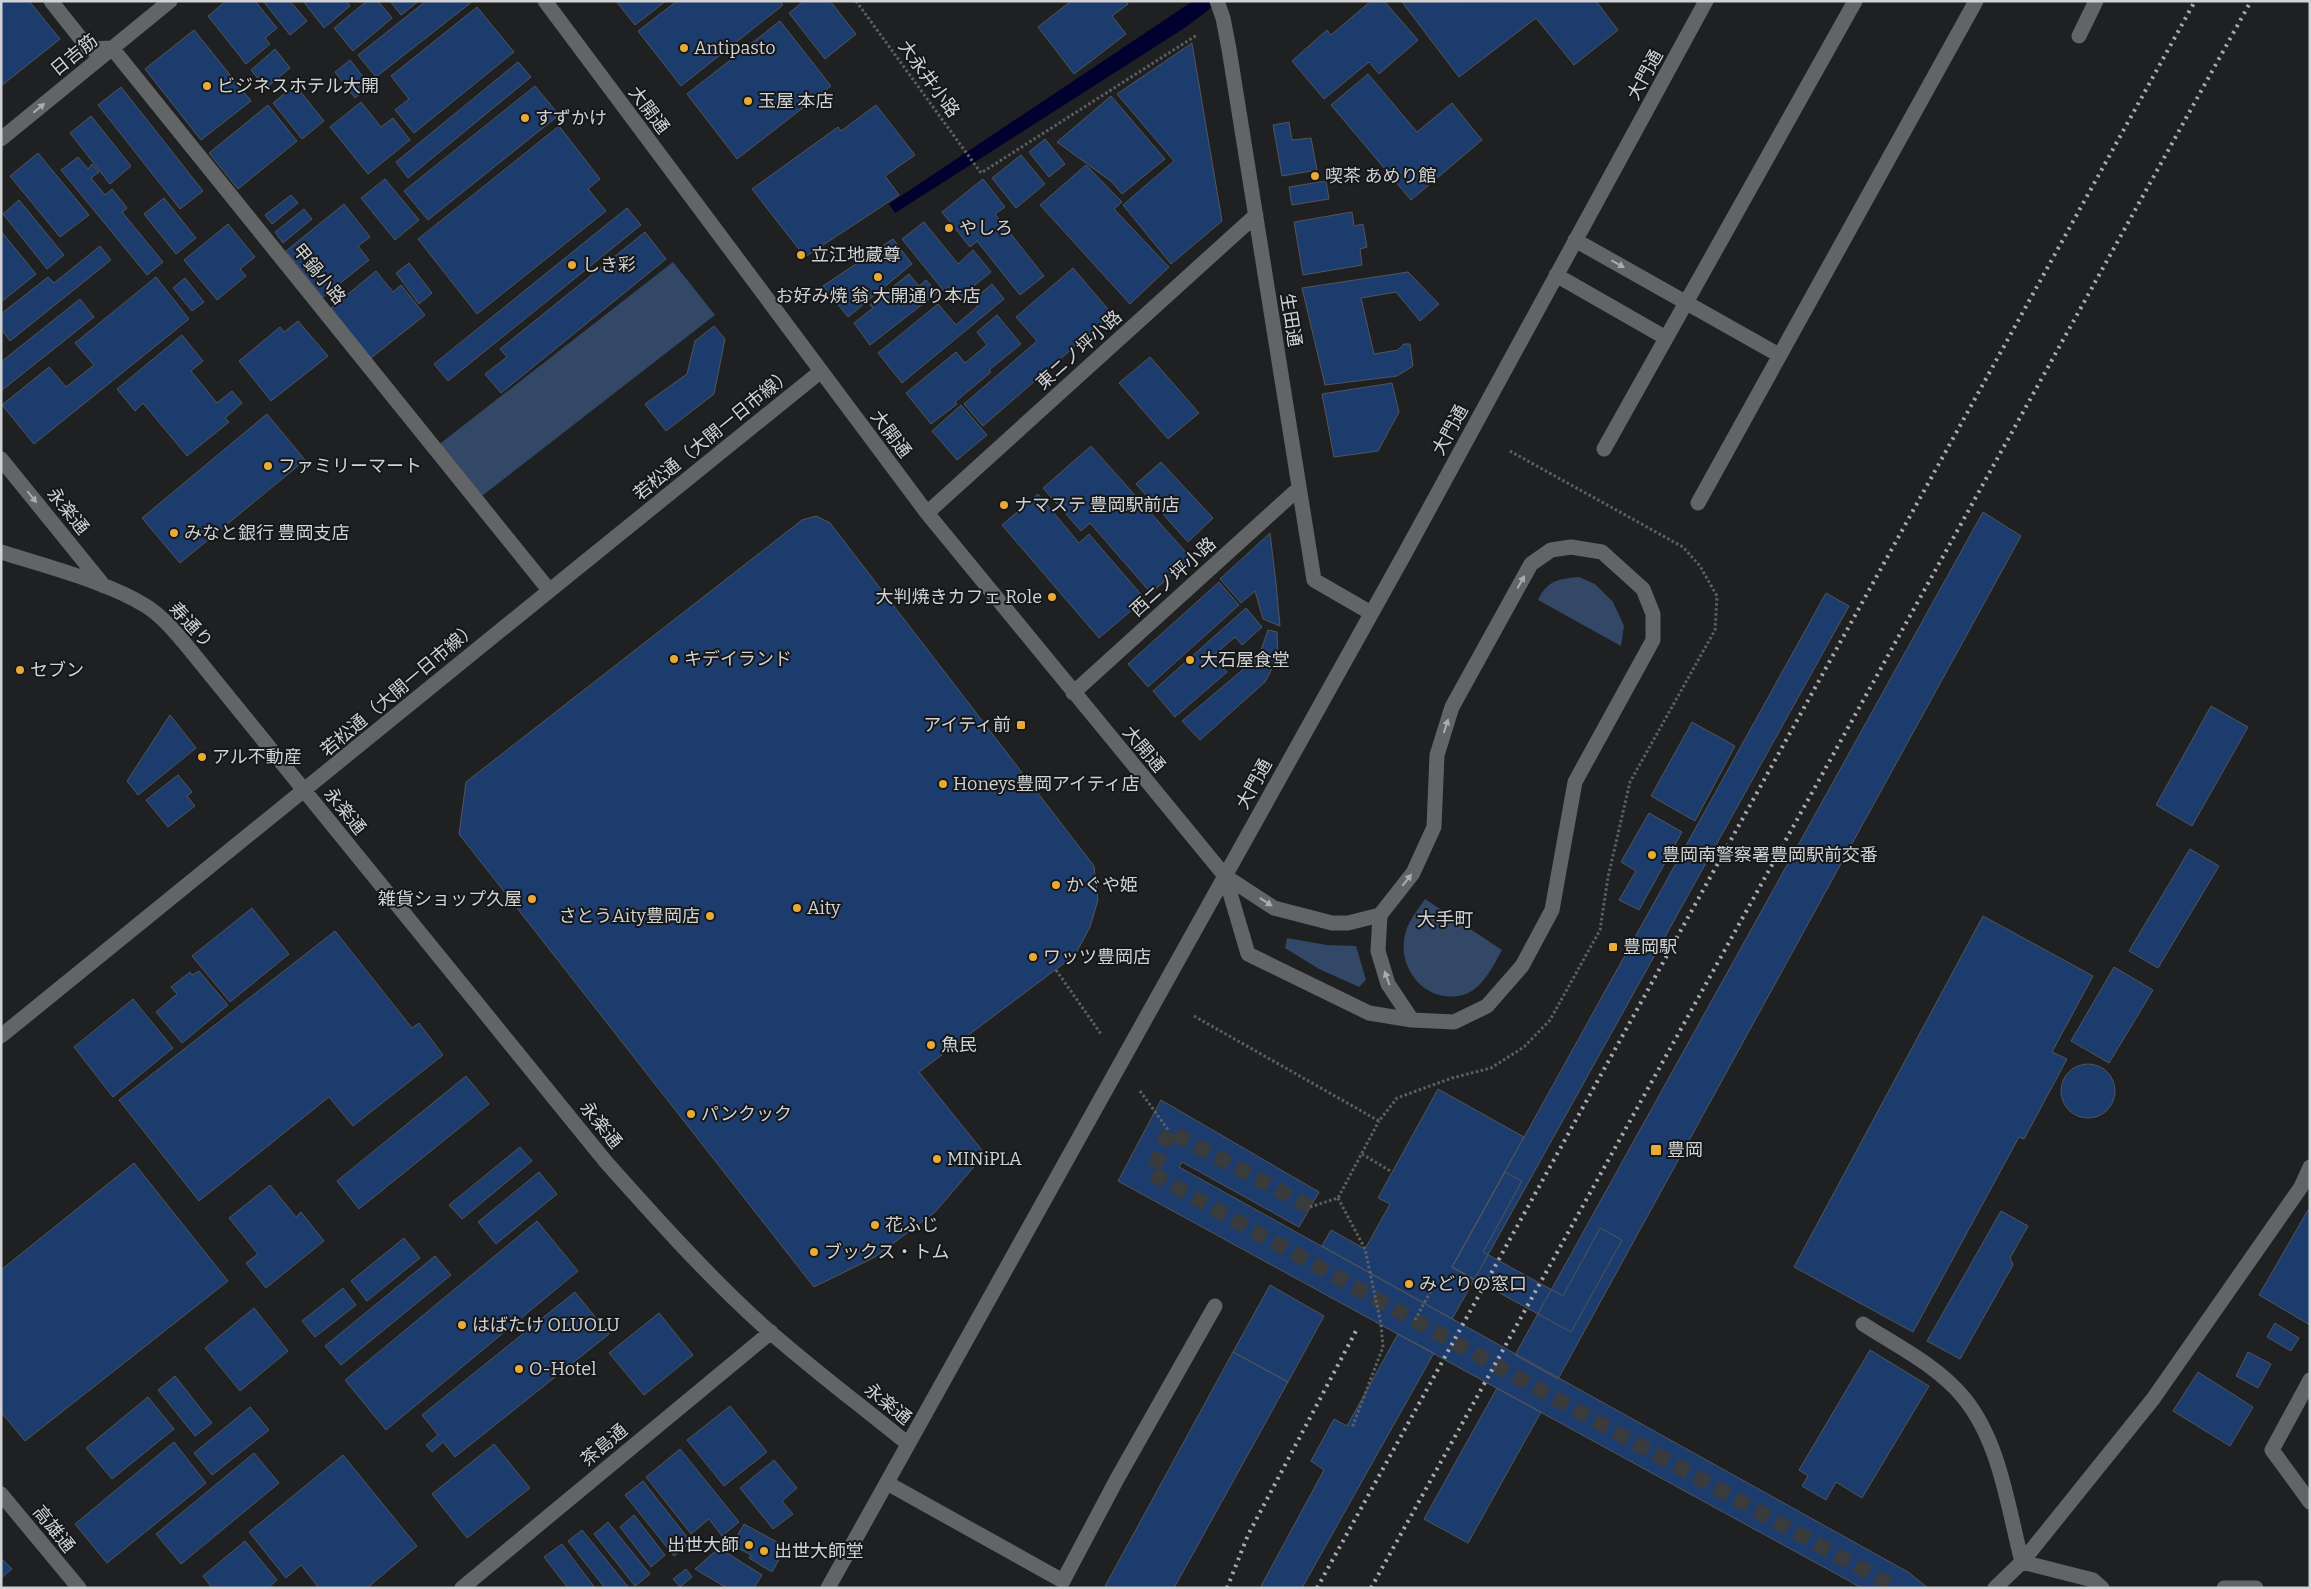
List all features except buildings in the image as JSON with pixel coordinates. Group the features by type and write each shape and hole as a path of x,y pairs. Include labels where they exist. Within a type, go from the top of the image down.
{"street":[{"path":"51,1 89,49 112,48"},
{"name":"日吉筋","path":"1,139 170,1"},
{"name":"大開通","path":"545,1 927,513 1225,876"},
{"name":"生田通","path":"1216,1 1223,18 1314,580 1372,613"},
{"name":"大門通","path":"828,1588 1372,613 1706,1"},
{"path":"1604,450 1855,1"},
{"path":"1698,503 1976,1"},
{"path":"2078,36 2096,1"},
{"name":"甲鍋小路","path":"112,48 549,590"},
{"name":"東ニノ坪小路","path":"927,513 1256,214"},
{"path":"1575,240 1780,355"},
{"path":"1556,275 1666,338"},
{"name":"若松通（大開一日市線）","path":"1,1036 820,372"},
{"name":"永楽通","path":"1,459 105,587"},
{"name":"西ニノ坪小路","path":"1073,693 1298,489"},
{"path":"1225,876 1248,954 1369,1013 1412,1020 1454,1022 1487,1006 1522,966 1552,910 1575,782 1653,640 1653,614 1643,589 1602,552 1571,547 1551,550 1531,564 1452,707 1437,755 1434,827 1413,873 1380,915 1378,951 1388,984 1412,1020"},
{"name":"寿通り","path":"1,552 105,587 146,606 175,632 304,792"},
{"name":"永楽通","path":"304,792 606,1162 661,1224 714,1280 771,1332 908,1444"},
{"path":"1225,876 1274,908 1332,923 1348,922 1380,915"},
{"path":"1995,1588 2022,1562 2153,1399 2302,1187 2310,1167"},
{"path":"886,1482 1061,1584 1117,1479 1214,1306"},
{"path":"1863,1324 1930,1366 1964,1397 1978,1418 1997,1464 2022,1562"},
{"name":"茶島通","path":"462,1588 771,1332"},
{"path":"2310,1380 2272,1450 2310,1502"},
{"name":"高雄通","path":"1,1494 78,1588"},
{"path":"2022,1562 2093,1580 2102,1588"},
{"path":"2224,1588 2256,1588"}],"path":[{"name":"大永井小路","path":"856,1 981,173 1223,18"},
{"path":"1310,1207 1338,1198 1379,1121"},
{"path":"1362,1154 1392,1172"},
{"path":"1338,1198 1365,1249 1384,1347 1352,1428"},
{"path":"1415,1320 1434,1285"}],"shaded area":[{"path":"1193,1 1220,1 1186,27 895,213 889,204"},
{"path":"673,262 715,315 478,499 437,446"},
{"path":"1579,577 1595,584 1613,602 1624,626 1621,646 1538,600 1550,584 1559,580"},
{"path":"1425,899 1502,950 1487,976 1470,992 1449,997 1436,994 1424,988 1408,968 1404,955 1407,928"},
{"path":"1287,938 1327,945 1356,946 1366,980 1359,987 1319,969 1285,948"}],"tunnel":[{"path":"1310,1207 1169,1131 1152,1174 1896,1588"}],"railway":[{"path":"1317,1588 2195,1"},
{"path":"1371,1588 2251,1"},
{"path":"1227,1588 1248,1535 1357,1329"}],"place":[{"name":"Antipasto","path":"684,48"},
{"name":"ビジネスホテル大開","path":"207,86"},
{"name":"玉屋 本店","path":"748,101"},
{"name":"すずかけ","path":"525,118"},
{"name":"喫茶 あめり館","path":"1315,176"},
{"name":"やしろ","path":"949,228"},
{"name":"立江地蔵尊","path":"801,255"},
{"name":"しき彩","path":"572,265"},
{"name":"お好み焼 翁 大開通り本店","path":"878,277"},
{"name":"ファミリーマート","path":"268,466"},
{"name":"ナマステ 豊岡駅前店","path":"1004,505"},
{"name":"みなと銀行 豊岡支店","path":"174,533"},
{"name":"大判焼きカフェ Role","path":"1052,597"},
{"name":"キデイランド","path":"674,659"},
{"name":"大石屋食堂","path":"1190,660"},
{"name":"セブン","path":"20,670"},
{"name":"アイティ前","path":"1021,725"},
{"name":"アル不動産","path":"202,757"},
{"name":"Honeys豊岡アイティ店","path":"943,784"},
{"name":"豊岡南警察署豊岡駅前交番","path":"1652,855"},
{"name":"かぐや姫","path":"1056,885"},
{"name":"雑貨ショップ久屋","path":"532,899"},
{"name":"Aity","path":"797,908"},
{"name":"さとうAity豊岡店","path":"710,916"},
{"name":"豊岡駅","path":"1613,947"},
{"name":"ワッツ豊岡店","path":"1033,957"},
{"name":"魚民","path":"931,1045"},
{"name":"パンクック","path":"691,1114"},
{"name":"豊岡","path":"1656,1150"},
{"name":"MINiPLA","path":"937,1159"},
{"name":"花ふじ","path":"875,1225"},
{"name":"ブックス・トム","path":"814,1252"},
{"name":"みどりの窓口","path":"1409,1284"},
{"name":"はばたけ OLUOLU","path":"462,1325"},
{"name":"O-Hotel","path":"519,1369"},
{"name":"出世大師","path":"749,1545"},
{"name":"出世大師堂","path":"764,1551"}],"district":[{"name":"大手町","path":"1445,919"}]}
